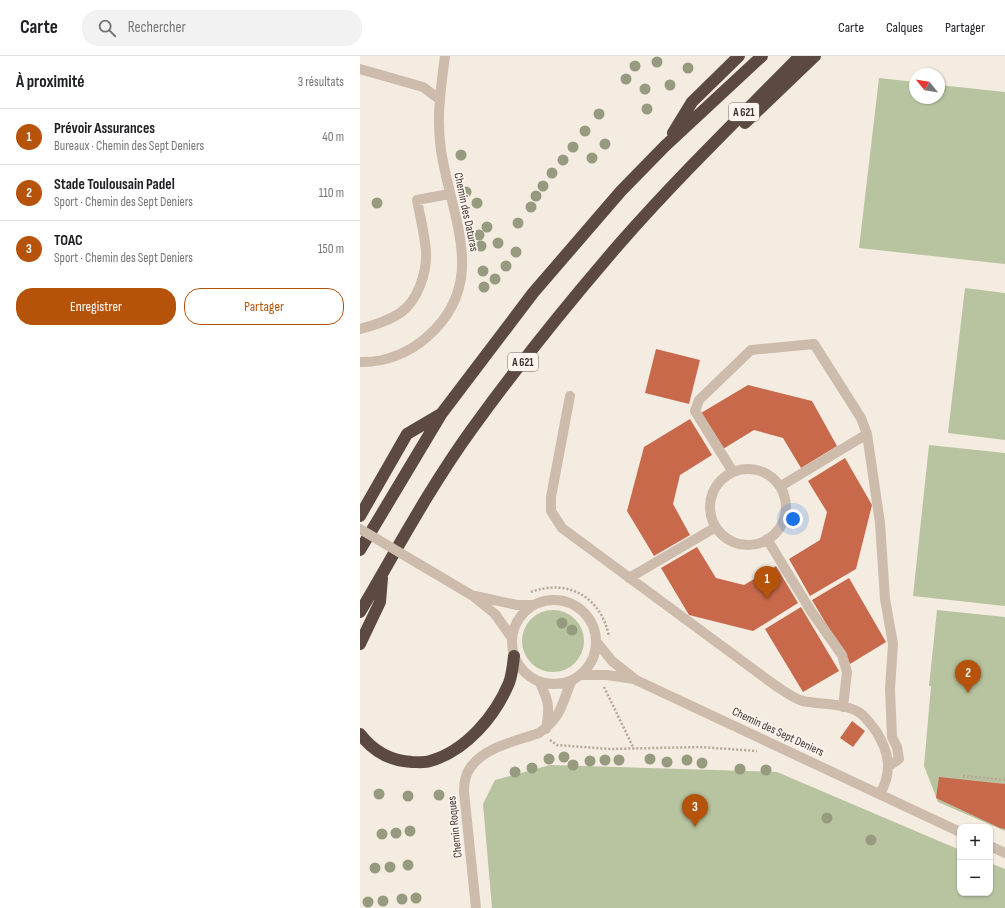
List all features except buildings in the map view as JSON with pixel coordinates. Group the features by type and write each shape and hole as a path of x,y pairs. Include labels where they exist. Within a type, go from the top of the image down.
{"highway":[{"path":"666,146 692,102 739,56"},
{"name":"A 621","path":"360,550 442,413 532,293 621,191 666,146 762,56"},
{"name":"A 621","path":"360,612 471,430 558,316 622,240 689,168 800,56"},
{"path":"689,168 734,132 815,56"},
{"path":"360,516 407,434 442,413"},
{"path":"360,644 380,602 382,574"},
{"path":"360,734 366,742 383,755 403,762 429,762 448,754 470,738 484,724 495,708 509,682 514,656"}],"street":[{"name":"Chemin des Daturas","path":"360,362 369,362 393,357 417,345 439,327 452,305 461,282 463,259 460,233 449,194 440,149 439,99 445,56"},
{"path":"360,69 423,86 439,99"},
{"path":"360,329 381,323 402,312 414,297 422,281 426,252 417,200 449,194"},
{"path":"732,472 695,411 698,400 751,350 814,344 861,418 867,434 880,524 885,599 893,644 890,689 892,737 898,748 899,759 889,766"},
{"path":"570,396 551,497 551,511 562,528 776,686 801,701 843,707 859,712 871,723 886,750 889,766 888,778 880,794"},
{"path":"781,486 867,434"},
{"path":"751,468 763,471 773,477 781,486 786,498 787,512 783,525 768,540 750,545 736,543 725,537 716,527 711,516 710,504 713,492 719,482 732,472 751,468"},
{"path":"629,578 716,527"},
{"path":"360,529 473,596 495,614 512,638"},
{"path":"768,540 811,611 842,654 847,672 843,707"},
{"path":"473,596 517,605 534,605 555,600 576,606 589,618 594,629 596,641 592,659 576,677"},
{"path":"534,605 519,619 512,638 514,656 523,671 539,681 556,684 576,677 607,675 636,680"},
{"name":"Chemin des Sept Deniers","path":"596,641 612,661 636,680 767,740 957,831"},
{"name":"Chemin Roques","path":"476,908 464,792 465,779 470,768 493,750 542,731 557,718 576,677"},
{"path":"539,681 547,697 550,711 542,731"},
{"path":"993,847 1005,853"}],"path":[{"path":"604,687 634,748"},
{"path":"542,731 558,745 610,749 700,748 762,751 767,740"},
{"path":"963,776 1005,780"}],"green space":[{"path":"879,78 909,81 909,104 945,104 945,86 1005,92 1005,264 859,248"},
{"path":"965,288 1005,293 1005,440 948,433"},
{"path":"929,445 1005,453 1005,606 913,596"},
{"path":"553,610 565,612 575,619 582,629 584,641 582,653 575,663 565,670 553,672 541,670 531,663 524,653 522,641 524,629 531,619 541,612"},
{"path":"937,610 1005,617 1005,831 993,826 993,824 989,824 938,802 924,766 931,686 929,686"},
{"path":"550,765 777,772 957,849 957,896 993,896 993,864 1005,869 1005,908 492,908 483,804 495,780"}],"place":[{"name":"Prévoir Assurances","path":"767,599"},
{"name":"Stade Toulousain Padel","path":"968,693"},
{"name":"TOAC","path":"695,827"}]}
